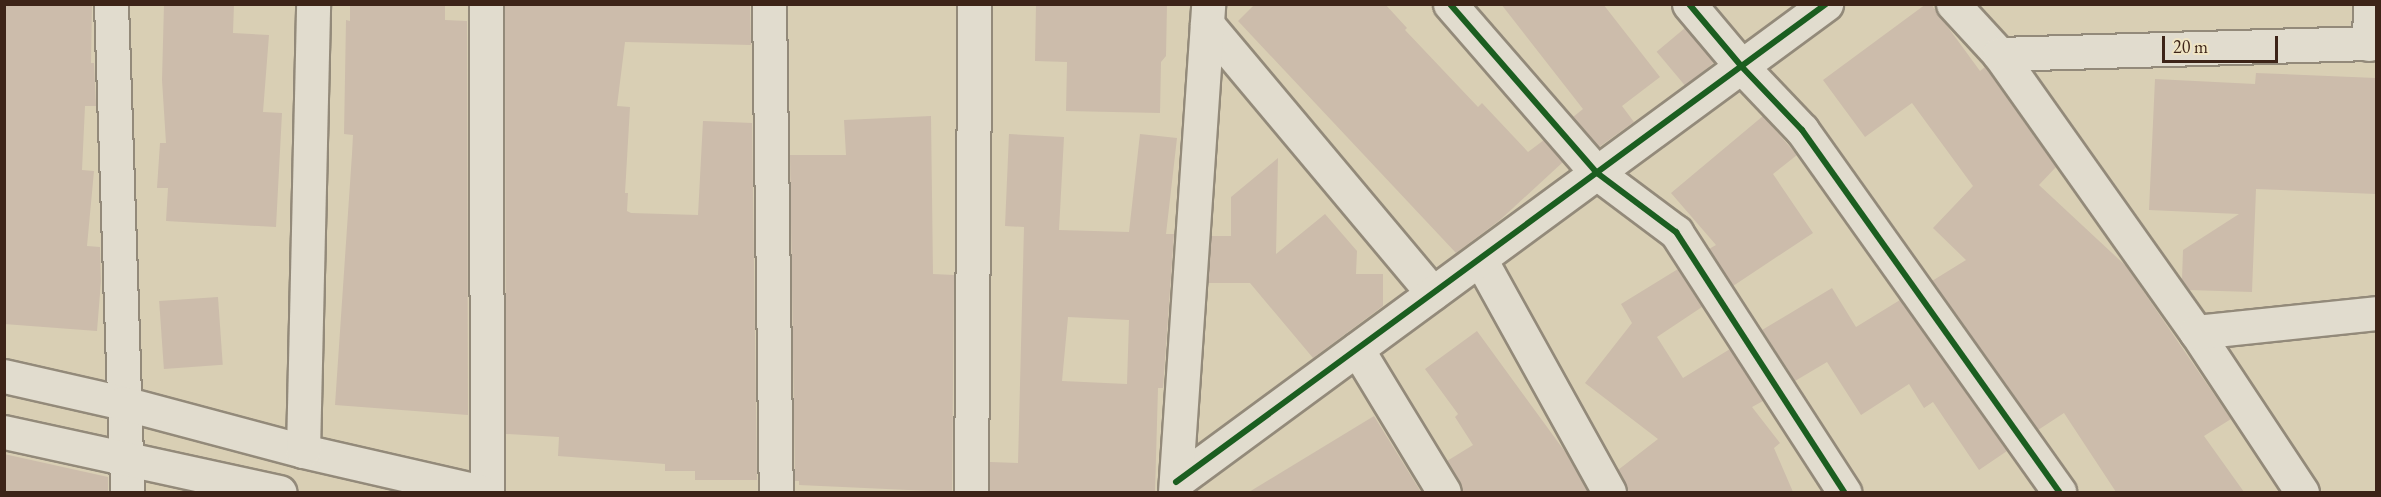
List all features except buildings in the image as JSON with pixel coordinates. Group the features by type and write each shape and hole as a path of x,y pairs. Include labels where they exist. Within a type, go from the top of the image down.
{"street":[{"path":"111,4 127,492"},
{"path":"303,451 313,4"},
{"path":"486,4 488,492"},
{"path":"769,4 776,492"},
{"path":"971,492 974,4"},
{"path":"1450,4 1597,173 1676,232 1844,492"},
{"path":"1689,4 1742,67 1802,130 2059,492"},
{"path":"1176,487 1357,349 1826,4"},
{"path":"1953,4 1999,54 2196,332 2302,492"},
{"path":"1999,54 2373,44 2370,4"},
{"path":"1208,14 1434,293"},
{"path":"1176,487 1208,14"},
{"path":"1480,259 1609,492"},
{"path":"2196,332 2376,313"},
{"path":"1357,349 1444,492"},
{"path":"4,376 123,403 303,451 482,492"},
{"path":"4,432 280,492"}],"cycle path":[{"path":"1450,4 1597,173 1676,232 1844,492"},
{"path":"1689,4 1742,67 1802,130 2059,492"},
{"path":"1176,482 1826,4"}]}
